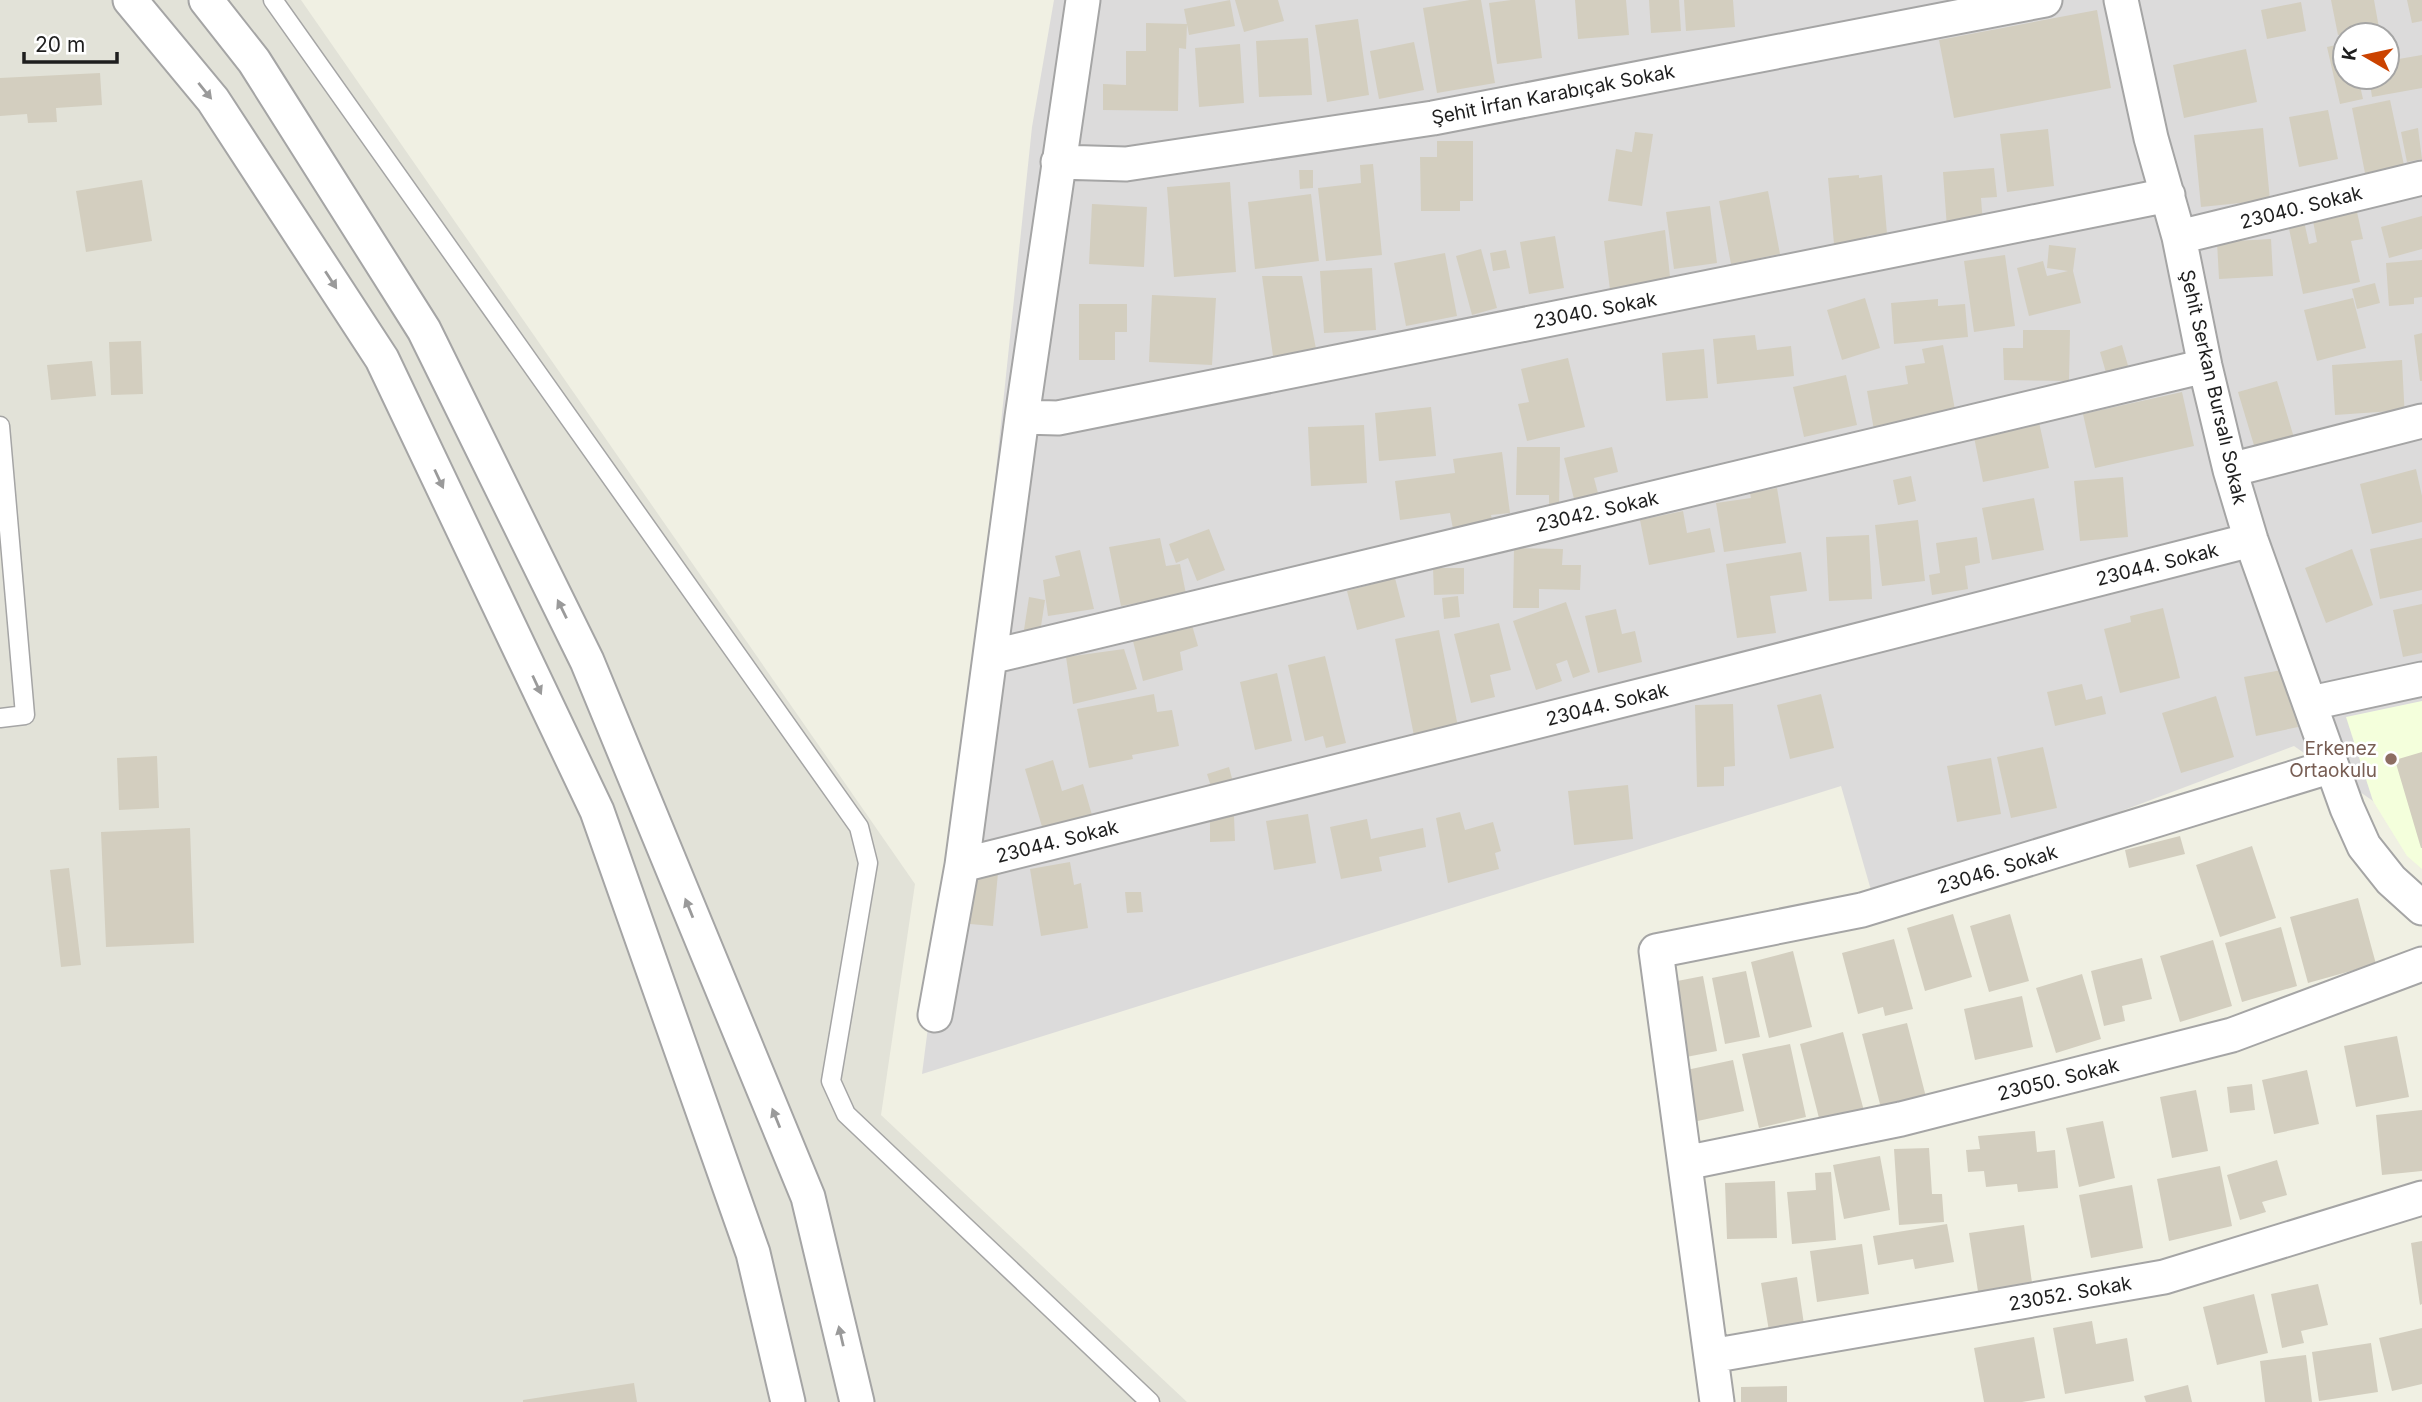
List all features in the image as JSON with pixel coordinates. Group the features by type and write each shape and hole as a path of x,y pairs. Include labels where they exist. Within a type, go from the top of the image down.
{"street":[{"path":"131,0 212,100 382,359 597,811 753,1253 788,1402"},
{"path":"206,0 254,61 424,330 587,661 808,1197 857,1402"},
{"path":"935,1015 962,865 1022,417 1083,0"},
{"name":"Şehit İrfan Karabıçak Sokak","path":"1058,162 1126,164 1433,118 2045,0"},
{"name":"Şehit Serkan Bursalı Sokak","path":"2129,2 2151,138 2179,237 2205,366 2230,470 2252,540 2332,766 2364,846 2391,880 2422,908"},
{"name":"23040. Sokak","path":"2179,237 2422,178"},
{"name":"23040. Sokak","path":"1022,417 1058,418 2168,195"},
{"name":"23042. Sokak","path":"990,657 2205,366"},
{"path":"2230,470 2422,421"},
{"name":"23044. Sokak","path":"962,865 2252,540"},
{"path":"2311,703 2422,679"},
{"name":"23046. Sokak","path":"1685,1163 1656,951 1862,910 2332,766"},
{"name":"23050. Sokak","path":"1685,1163 1901,1119 2232,1034 2422,964"},
{"path":"1685,1163 1717,1402"},
{"name":"23052. Sokak","path":"1711,1356 2164,1277 2422,1198"}],"lane":[{"path":"273,0 859,827 868,863 831,1081 846,1114 1150,1402"},
{"path":"0,426 25,715 0,718"}],"shaded area":[{"path":"0,0 301,0 915,884 881,1115 1187,1402 0,1402"},
{"path":"1054,0 2422,0 2422,856 2373,801 2294,746 1875,904 1841,786 922,1074 981,614 1032,127"},
{"name":"Erkenez Ortaokulu","path":"2422,701 2422,869 2407,856 2373,801 2346,717"}],"building":[{"path":"1230,0 1235,26 1189,35 1184,9"},
{"path":"1235,0 1278,0 1284,21 1244,32"},
{"path":"1481,0 1495,83 1437,93 1423,8"},
{"path":"1535,0 1542,58 1497,64 1489,3"},
{"path":"1575,0 1626,0 1629,35 1578,39"},
{"path":"1649,0 1679,0 1681,31 1651,33"},
{"path":"1684,0 1733,0 1735,27 1686,31"},
{"path":"2331,0 2374,0 2378,21 2335,21"},
{"path":"2407,0 2422,0 2422,21 2412,23"},
{"path":"2301,2 2306,31 2267,39 2261,10"},
{"path":"2097,10 2111,88 1954,118 1939,40"},
{"path":"1358,19 1369,95 1327,102 1315,25"},
{"path":"1146,23 1187,24 1186,49 1179,48 1178,111 1103,110 1103,84 1126,85 1126,51 1146,51"},
{"path":"1308,38 1312,95 1259,97 1256,41"},
{"path":"1414,42 1424,90 1379,99 1370,51"},
{"path":"1240,44 1244,103 1199,107 1195,48"},
{"path":"2331,46 2331,65 2327,47"},
{"path":"2246,49 2257,102 2184,118 2173,65"},
{"path":"2422,55 2422,88 2372,97 2371,91 2401,91 2401,59"},
{"path":"100,73 102,105 56,108 57,122 28,123 27,114 0,116 0,78"},
{"path":"2337,91 2361,91 2363,99 2340,104"},
{"path":"2390,100 2404,165 2365,173 2352,108"},
{"path":"2328,110 2338,159 2299,167 2289,117"},
{"path":"2263,128 2270,200 2201,207 2194,135"},
{"path":"2418,128 2422,159 2407,162 2401,132"},
{"path":"2048,129 2054,186 2007,192 2000,134"},
{"path":"1635,132 1653,134 1642,206 1608,201 1616,149 1632,152"},
{"path":"1437,141 1473,141 1473,201 1460,201 1460,211 1421,211 1420,157 1437,157"},
{"path":"1373,164 1382,255 1326,261 1318,188 1361,183 1360,165"},
{"path":"1994,168 1997,197 1981,198 1983,224 1947,228 1943,172"},
{"path":"1299,170 1313,170 1313,188 1300,189"},
{"path":"1859,175 1859,178 1882,175 1887,234 1867,236 1869,251 1835,255 1828,178"},
{"path":"142,180 152,241 86,252 76,191"},
{"path":"1230,182 1236,272 1174,277 1167,187"},
{"path":"1768,191 1780,254 1731,264 1719,201"},
{"path":"1311,194 1319,261 1255,269 1248,202"},
{"path":"1092,204 1147,207 1144,267 1089,264"},
{"path":"1710,206 1717,263 1674,269 1666,212"},
{"path":"2357,212 2363,239 2351,241 2360,282 2303,294 2288,224 2304,221 2309,244 2317,242 2313,221"},
{"path":"2422,216 2422,249 2389,258 2381,227"},
{"path":"1665,230 1671,286 1611,298 1604,241"},
{"path":"1555,236 1564,288 1529,294 1520,242"},
{"path":"2271,239 2273,276 2219,279 2217,242"},
{"path":"2049,245 2076,248 2073,271 2081,303 2029,316 2017,268 2043,261 2047,276 2068,271 2047,268"},
{"path":"1481,249 1497,308 1472,315 1456,256"},
{"path":"1506,250 1510,268 1493,271 1490,253"},
{"path":"1445,253 1457,316 1406,326 1394,263"},
{"path":"2005,255 2015,326 1974,332 1964,261"},
{"path":"2422,260 2422,297 2414,298 2414,304 2389,306 2386,263"},
{"path":"1372,268 1376,330 1324,333 1320,271"},
{"path":"1262,276 1302,276 1317,354 1273,356"},
{"path":"2375,283 2380,303 2357,309 2352,289"},
{"path":"1152,295 1216,298 1212,365 1149,362"},
{"path":"1865,298 1880,348 1842,360 1827,310"},
{"path":"2353,298 2366,348 2317,361 2304,310"},
{"path":"1938,299 1938,306 1965,304 1968,337 1894,344 1891,303"},
{"path":"1079,304 1127,304 1127,332 1115,332 1115,360 1079,360"},
{"path":"2023,330 2070,330 2069,381 2004,380 2003,348 2023,348"},
{"path":"2422,333 2422,381 2420,381 2414,335"},
{"path":"1755,335 1757,350 1791,346 1794,376 1717,384 1713,339"},
{"path":"141,341 143,394 111,395 109,342"},
{"path":"1943,345 1956,415 1874,430 1867,391 1908,384 1905,366 1925,363 1922,349"},
{"path":"2122,345 2129,369 2107,376 2100,352"},
{"path":"1704,349 1708,398 1666,401 1662,353"},
{"path":"1568,358 1585,427 1527,441 1518,404 1529,402 1521,369"},
{"path":"2402,360 2405,420 2393,411 2335,415 2332,365"},
{"path":"92,361 96,396 51,400 47,365"},
{"path":"1846,375 1857,425 1804,437 1793,387"},
{"path":"2277,381 2295,441 2256,452 2238,392"},
{"path":"2182,392 2194,446 2095,468 2083,414"},
{"path":"1431,407 1436,456 1379,461 1375,413"},
{"path":"2039,422 2049,468 1983,482 1974,437"},
{"path":"1364,425 1367,483 1311,486 1308,427"},
{"path":"1517,447 1560,447 1559,509 1549,509 1549,495 1516,495"},
{"path":"1612,447 1618,472 1594,478 1599,497 1575,503 1564,458"},
{"path":"1502,452 1510,513 1491,515 1493,524 1453,529 1450,513 1400,520 1395,481 1455,473 1453,459"},
{"path":"2416,469 2422,496 2422,522 2372,534 2360,484"},
{"path":"1911,476 1916,501 1898,505 1893,480"},
{"path":"2123,477 2128,537 2080,541 2074,481"},
{"path":"1777,488 1786,543 1724,552 1716,503 1751,498 1750,493"},
{"path":"2034,498 2044,550 1992,560 1982,508"},
{"path":"1683,511 1687,533 1710,528 1715,552 1649,565 1640,520"},
{"path":"1918,520 1925,581 1882,586 1875,525"},
{"path":"1209,529 1225,570 1197,581 1188,558 1176,563 1169,544"},
{"path":"1869,535 1872,599 1829,601 1826,537"},
{"path":"1977,537 1980,563 1965,566 1968,589 1932,595 1929,575 1940,573 1936,543"},
{"path":"1160,538 1166,566 1180,564 1186,594 1121,606 1109,547"},
{"path":"2422,538 2422,590 2380,599 2370,549"},
{"path":"1514,548 1563,549 1562,565 1581,565 1580,590 1539,589 1539,608 1513,608"},
{"path":"2352,549 2373,605 2326,623 2305,568"},
{"path":"1080,550 1094,609 1048,616 1043,580 1060,576 1055,556"},
{"path":"1801,552 1807,591 1770,596 1776,633 1737,638 1726,564"},
{"path":"1433,568 1464,568 1464,594 1434,595"},
{"path":"1395,578 1405,617 1357,630 1347,591"},
{"path":"1458,596 1460,617 1444,619 1442,598"},
{"path":"1029,597 1045,600 1040,633 1024,630"},
{"path":"1566,602 1590,672 1573,678 1567,660 1556,664 1562,681 1536,690 1513,621"},
{"path":"2422,604 2422,653 2403,657 2393,610"},
{"path":"2163,608 2180,678 2120,693 2104,629 2131,622 2130,616"},
{"path":"1616,609 1622,634 1635,631 1642,662 1598,673 1585,616"},
{"path":"1499,623 1511,670 1490,675 1495,697 1471,703 1454,634"},
{"path":"1192,625 1198,646 1180,652 1183,670 1143,681 1133,641"},
{"path":"1439,630 1459,732 1415,741 1395,639"},
{"path":"1124,649 1137,689 1073,704 1066,657"},
{"path":"1325,656 1346,743 1326,748 1323,736 1305,741 1288,665"},
{"path":"2287,669 2298,727 2256,736 2244,677"},
{"path":"1277,673 1292,741 1255,750 1240,682"},
{"path":"2082,684 2086,700 2102,696 2106,714 2055,726 2047,692"},
{"path":"1154,694 1157,712 1172,710 1179,746 1132,755 1133,759 1089,768 1077,709"},
{"path":"1821,694 1834,748 1790,759 1777,705"},
{"path":"2216,696 2234,757 2181,773 2162,713"},
{"path":"1733,704 1735,766 1724,767 1724,786 1697,787 1695,705"},
{"path":"2043,747 2057,808 2011,818 1997,757"},
{"path":"2422,752 2422,848 2421,848 2395,760"},
{"path":"157,756 159,808 119,810 117,758"},
{"path":"1991,758 2001,814 1957,822 1947,766"},
{"path":"1053,760 1062,791 1083,784 1092,815 1043,830 1025,769"},
{"path":"1229,767 1234,786 1213,793 1207,774"},
{"path":"1628,785 1633,839 1574,845 1568,791"},
{"path":"1460,812 1465,830 1493,822 1501,851 1495,853 1499,869 1448,883 1436,818"},
{"path":"1308,814 1316,863 1274,870 1266,821"},
{"path":"1234,816 1235,841 1210,842 1210,817"},
{"path":"1367,819 1371,839 1423,828 1426,847 1379,857 1382,871 1341,879 1330,827"},
{"path":"190,828 194,943 106,947 101,832"},
{"path":"2180,836 2185,854 2129,868 2125,850"},
{"path":"2252,846 2276,918 2220,937 2196,865"},
{"path":"1070,862 1074,885 1081,883 1088,928 1041,936 1030,869"},
{"path":"69,868 81,965 61,967 50,870"},
{"path":"975,871 998,873 993,926 970,924"},
{"path":"1125,892 1141,892 1143,912 1127,913"},
{"path":"2358,898 2376,964 2308,983 2290,917"},
{"path":"1953,914 1972,977 1925,991 1907,928"},
{"path":"2010,914 2029,981 1989,992 1970,926"},
{"path":"2281,927 2297,986 2242,1002 2225,943"},
{"path":"1894,939 1913,1009 1885,1016 1883,1007 1858,1014 1842,953"},
{"path":"2213,940 2232,1006 2180,1022 2160,956"},
{"path":"1793,951 1812,1027 1769,1038 1751,962"},
{"path":"2142,958 2152,999 2122,1006 2125,1021 2104,1026 2091,971"},
{"path":"1746,971 1760,1037 1725,1044 1712,978"},
{"path":"2082,974 2101,1039 2056,1053 2036,988"},
{"path":"1703,976 1717,1051 1681,1058 1667,983"},
{"path":"2022,996 2033,1047 1975,1060 1964,1009"},
{"path":"1907,1023 1926,1097 1881,1108 1862,1034"},
{"path":"1843,1032 1864,1111 1820,1122 1800,1044"},
{"path":"2397,1036 2409,1097 2356,1107 2344,1046"},
{"path":"1790,1044 1806,1117 1759,1128 1742,1054"},
{"path":"1733,1060 1744,1111 1693,1122 1682,1071"},
{"path":"2307,1070 2319,1124 2274,1134 2262,1080"},
{"path":"2252,1084 2255,1110 2230,1113 2227,1087"},
{"path":"2196,1090 2208,1151 2172,1158 2160,1097"},
{"path":"2422,1110 2422,1171 2382,1175 2376,1115"},
{"path":"2103,1121 2115,1178 2079,1187 2066,1128"},
{"path":"2035,1131 2037,1152 2055,1150 2058,1188 2018,1192 2017,1184 1986,1187 1984,1171 1968,1172 1966,1150 1980,1149 1978,1136"},
{"path":"1929,1148 1932,1194 1942,1194 1944,1222 1899,1225 1894,1149"},
{"path":"1880,1156 1890,1210 1844,1219 1833,1165"},
{"path":"2277,1160 2287,1195 2262,1202 2266,1212 2240,1220 2227,1175"},
{"path":"2220,1166 2232,1226 2169,1241 2157,1179"},
{"path":"1831,1172 1836,1240 1792,1244 1787,1192 1816,1190 1815,1173"},
{"path":"1775,1181 1777,1238 1727,1239 1725,1183"},
{"path":"2132,1185 2143,1248 2091,1258 2079,1195"},
{"path":"1947,1224 1954,1262 1915,1269 1913,1259 1878,1265 1873,1236"},
{"path":"2024,1225 2033,1290 1979,1298 1969,1233"},
{"path":"2422,1241 2422,1304 2420,1305 2411,1243"},
{"path":"1862,1244 1869,1294 1817,1302 1810,1251"},
{"path":"1797,1277 1805,1331 1770,1337 1761,1283"},
{"path":"2318,1284 2328,1325 2301,1331 2304,1343 2282,1348 2271,1294"},
{"path":"2254,1294 2268,1353 2217,1365 2203,1307"},
{"path":"2092,1321 2096,1344 2127,1338 2134,1381 2065,1394 2053,1328"},
{"path":"2422,1328 2422,1384 2392,1391 2379,1338"},
{"path":"2034,1337 2045,1398 2022,1402 1984,1402 1974,1348"},
{"path":"2371,1343 2378,1392 2319,1401 2312,1352"},
{"path":"2306,1355 2312,1402 2265,1402 2260,1361"},
{"path":"634,1383 637,1402 523,1402 523,1400"},
{"path":"2188,1385 2192,1402 2146,1402 2144,1396"},
{"path":"1787,1386 1787,1402 1741,1402 1741,1387"}],"place":[{"name":"Erkenez Ortaokulu","path":"2391,759"}]}
